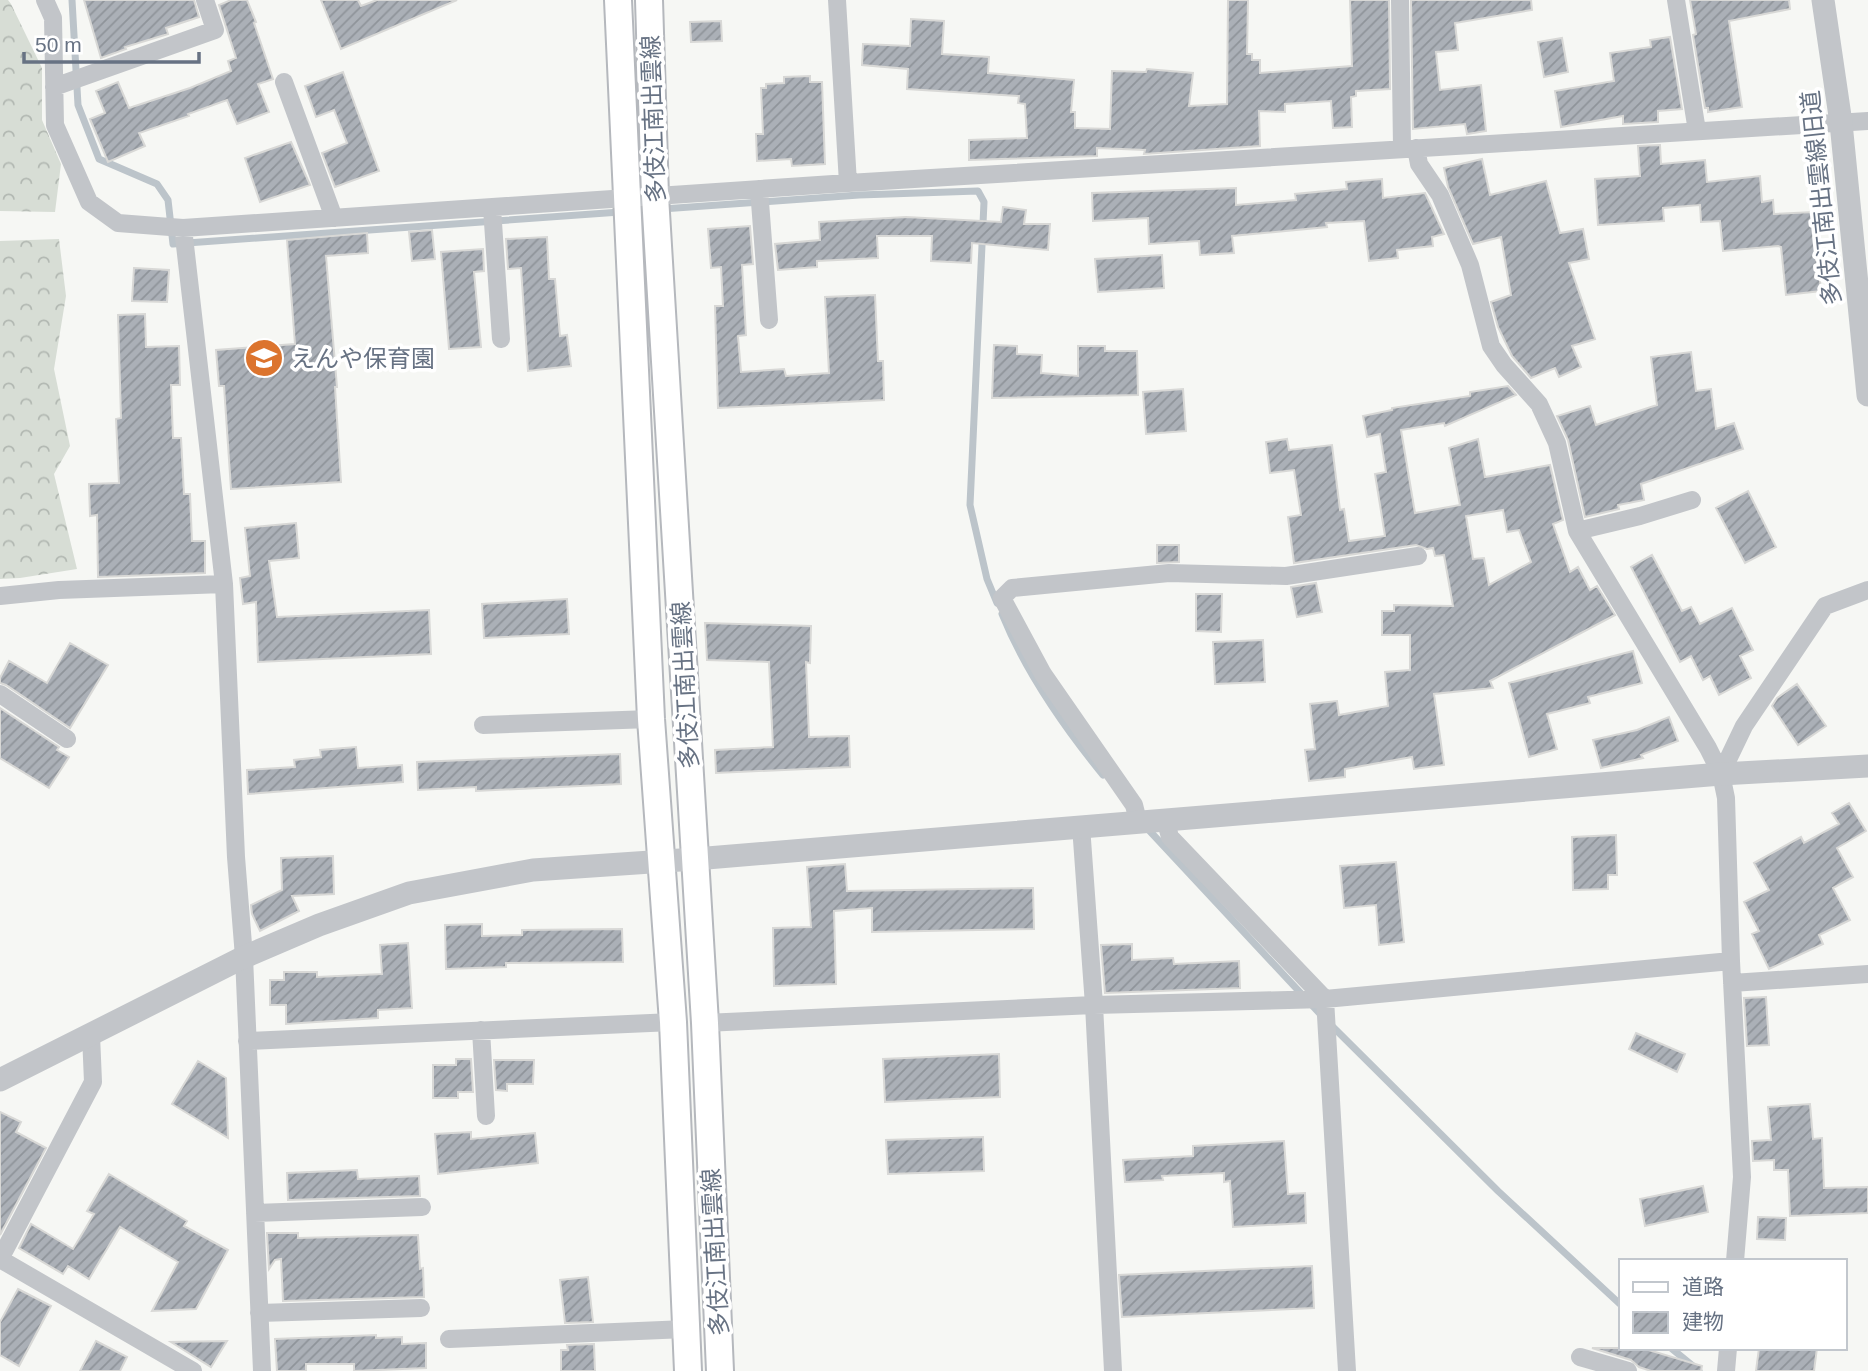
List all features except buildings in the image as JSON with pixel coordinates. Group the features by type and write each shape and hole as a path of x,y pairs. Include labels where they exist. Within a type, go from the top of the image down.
{"main road":[{"name":"多伎江南出雲線","path":"618,0 651,719 673,1022 688,1371"},
{"name":"多伎江南出雲線","path":"649,0 655,196 705,1023 720,1371"}],"street":[{"path":"44,0 53,18 55,125 89,202 117,223 183,228 848,183 1868,121"},
{"path":"54,87 215,30 205,0"},
{"path":"837,0 848,183"},
{"path":"1400,0 1409,148 1440,195 1470,265 1491,346 1539,404 1557,443 1577,531 1721,774 1726,798 1742,1177 1735,1259"},
{"path":"1676,0 1697,131"},
{"name":"多伎江南出雲線旧道","path":"1823,0 1841,122 1868,393"},
{"path":"284,82 334,218"},
{"path":"759,189 769,320"},
{"path":"492,208 501,339"},
{"path":"183,228 224,584 262,1371"},
{"path":"1577,531 1692,500"},
{"path":"1138,821 1135,805 1043,674 1002,598 1012,588 1168,573 1286,576 1418,556"},
{"path":"0,596 59,590 224,584"},
{"path":"1721,774 1744,726 1825,606 1868,590"},
{"path":"0,694 68,739"},
{"path":"483,725 651,719"},
{"path":"0,1080 244,957 319,925 409,893 533,870 661,862 1721,774 1868,766"},
{"path":"1166,819 1170,836 1325,999 1347,1371"},
{"path":"1082,826 1094,1005 1112,1371"},
{"path":"705,1023 1094,1005 1325,999 1731,961"},
{"path":"1732,983 1868,974"},
{"path":"247,1041 673,1022"},
{"path":"481,1030 486,1116"},
{"path":"91,1035 93,1082 0,1259 193,1371"},
{"path":"255,1213 422,1207"},
{"path":"259,1314 421,1308"},
{"path":"449,1339 686,1329"},
{"path":"1726,1371 1728,1350"},
{"path":"1580,1357 1628,1371"}],"green space":[{"path":"0,0 8,0 11,4 42,68 42,120 61,164 55,212 0,211"},
{"path":"59,239 66,296 54,369 70,446 54,474 77,569 0,579 0,241"}],"waterway":[{"path":"72,0 78,105 99,159 157,184 168,200 173,244 859,195 978,191 984,202 970,505 987,579 997,603"},
{"path":"1002,614 1022,657 1047,698 1103,775"},
{"path":"1146,827 1322,1016"},
{"path":"1330,1024 1498,1191 1619,1303"},
{"path":"1673,1350 1699,1371"}],"place":[{"name":"えんや保育園","path":"264,358"}]}
